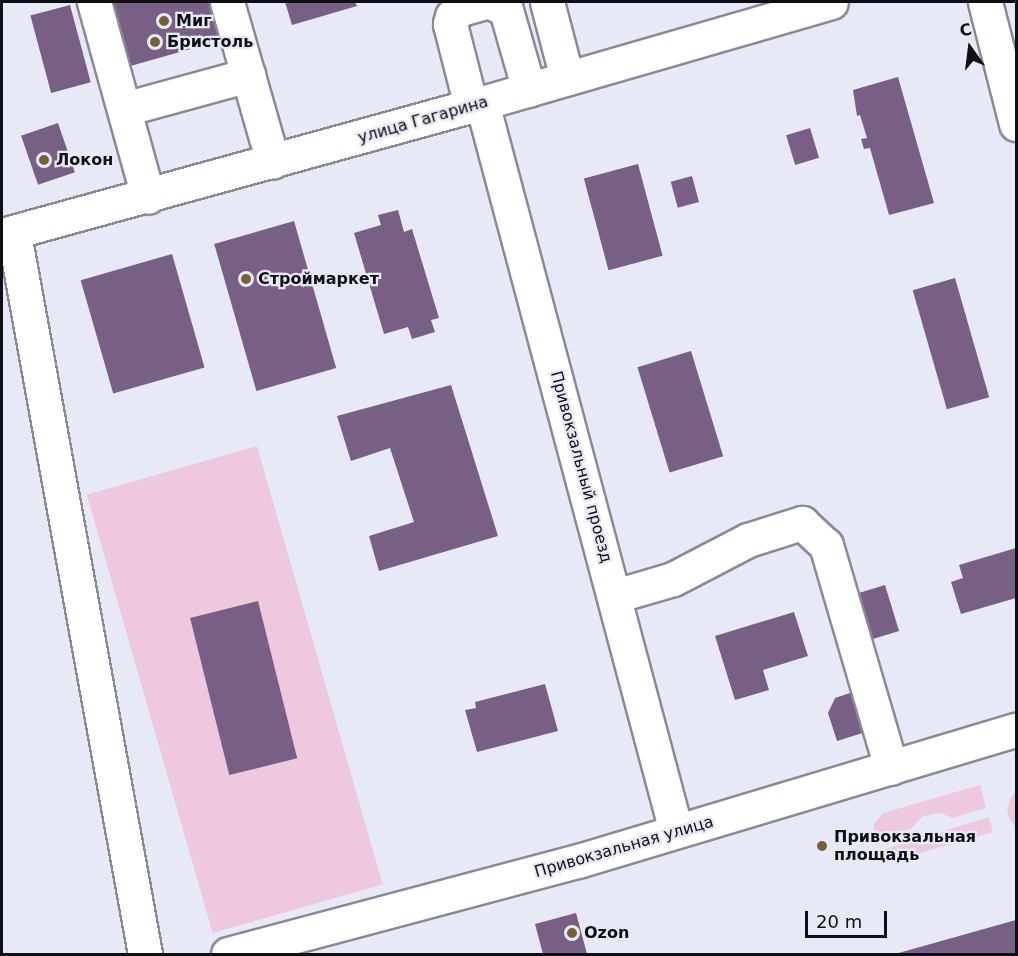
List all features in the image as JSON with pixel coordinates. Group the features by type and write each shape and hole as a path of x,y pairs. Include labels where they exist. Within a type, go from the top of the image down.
{"street":[{"path":"94,2 148,197"},
{"path":"227,2 273,162"},
{"path":"488,2 506,10 530,90"},
{"name":"Привокзальный проезд","path":"488,2 461,9 452,16 450,24 477,105 615,596 676,831"},
{"path":"546,2 567,78"},
{"name":"улица Гагарина","path":"8,234 477,105 831,2"},
{"path":"985,2 1017,124"},
{"path":"124,109 248,75"},
{"path":"8,234 145,954"},
{"path":"615,596 673,579 748,540 802,523 826,544 891,768"},
{"name":"Привокзальная улица","path":"228,954 578,861 1017,730"}],"shaded area":[{"path":"257,446 383,884 213,933 87,495"},
{"path":"980,785 986,808 953,818 940,813 923,816 911,829 877,840 873,826 883,813"},
{"path":"1016,792 1016,828 1007,811 1010,798"},
{"path":"989,817 993,832 882,864 877,858 876,852"}],"building":[{"name":"Миг","path":"106,2 211,2 222,40 127,67"},
{"path":"285,2 355,2 357,6 292,25"},
{"path":"70,5 91,82 51,93 30,16"},
{"path":"898,77 934,203 889,215 870,148 864,149 861,139 867,138 860,115 857,116 853,90"},
{"path":"58,123 75,172 38,185 21,136"},
{"path":"810,128 819,158 795,165 786,135"},
{"path":"638,164 663,256 608,270 584,178"},
{"path":"692,176 699,202 678,208 671,182"},
{"path":"398,210 404,232 412,229 439,318 431,320 435,332 412,339 408,327 384,334 354,233 381,225 378,215"},
{"path":"294,221 336,368 256,391 214,244"},
{"path":"172,254 205,367 113,394 81,280"},
{"path":"955,278 989,397 947,409 913,290"},
{"path":"691,351 723,456 670,473 637,367"},
{"path":"451,385 498,536 379,571 369,536 414,522 390,448 351,461 337,416"},
{"path":"1016,548 1016,598 961,614 951,582 963,578 959,565"},
{"path":"885,585 899,631 865,641 851,596"},
{"path":"258,601 297,758 229,775 190,618"},
{"path":"794,612 808,656 763,670 769,690 735,700 715,636"},
{"path":"545,684 558,731 477,752 465,710 476,708 475,702"},
{"path":"856,691 869,731 837,741 828,713 835,698"},
{"path":"576,913 587,954 543,954 535,924"},
{"path":"1016,920 1016,954 895,954"}],"place":[{"name":"Миг","path":"164,21"},
{"name":"Бристоль","path":"155,42"},
{"name":"Локон","path":"44,160"},
{"name":"Строймаркет","path":"246,279"},
{"name":"Привокзальная площадь","path":"822,846"},
{"name":"Ozon","path":"572,933"}]}
